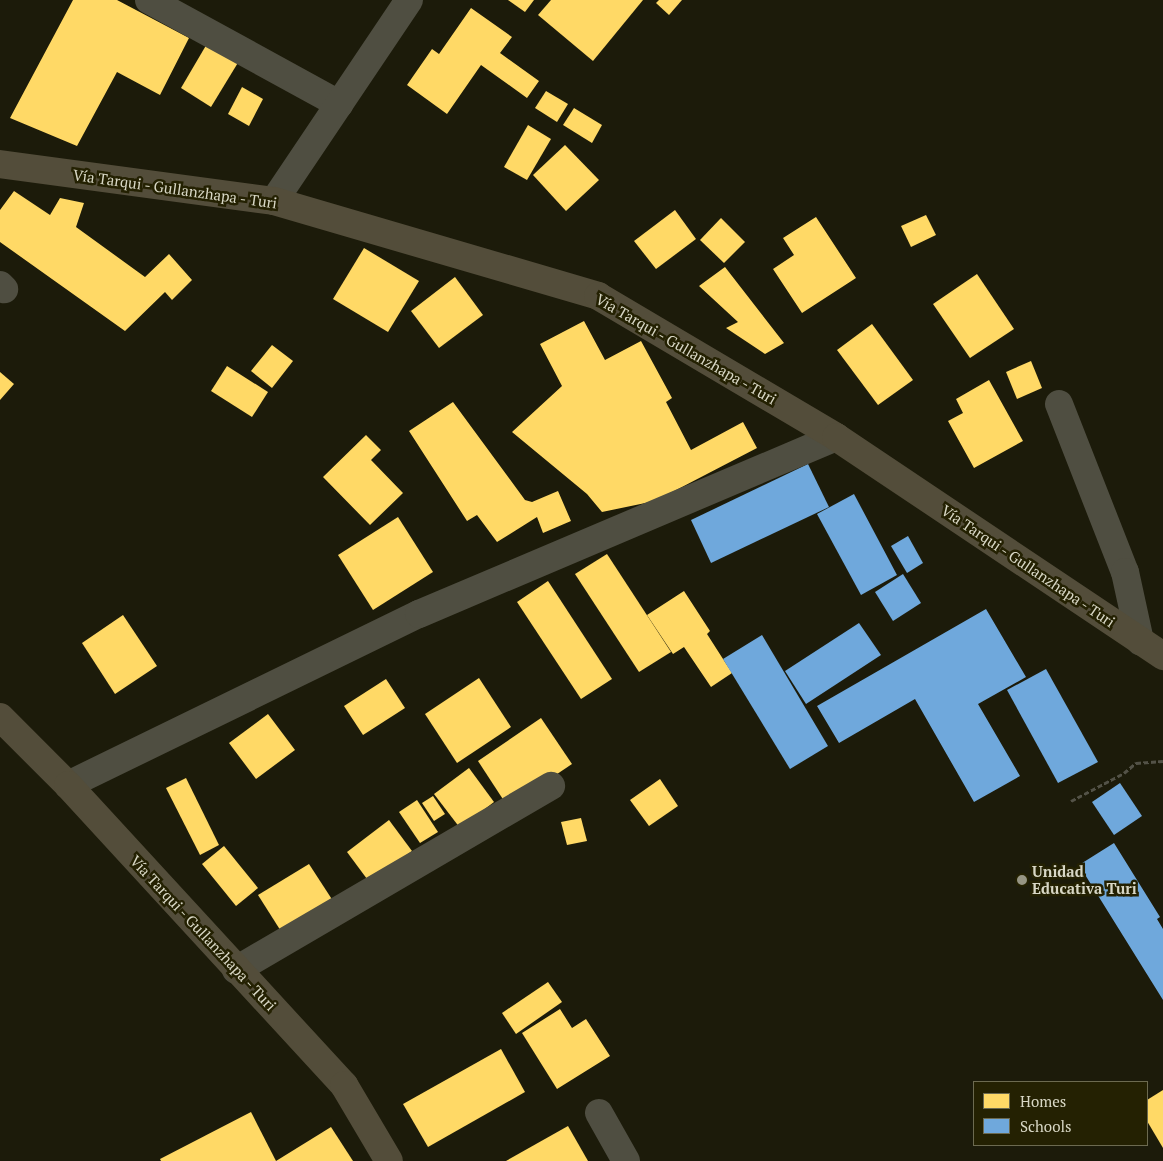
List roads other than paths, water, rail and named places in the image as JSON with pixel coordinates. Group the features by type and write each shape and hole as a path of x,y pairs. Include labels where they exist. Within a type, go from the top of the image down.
{"main road":[{"name":"Vía Tarqui - Gullanzhapa - Turi","path":"0,164 274,202 598,296 836,437 1163,656"},
{"name":"Vía Tarqui - Gullanzhapa - Turi","path":"0,717 68,785 236,970 344,1085 389,1161"}],"street":[{"path":"149,0 339,104"},
{"path":"274,202 410,0"},
{"path":"1059,404 1125,572 1140,640"},
{"path":"68,785 419,614 836,437"},
{"path":"236,970 551,786"},
{"path":"599,1112 626,1161"}],"place":[{"name":"Unidad Educativa Turi","path":"1022,880"}]}
